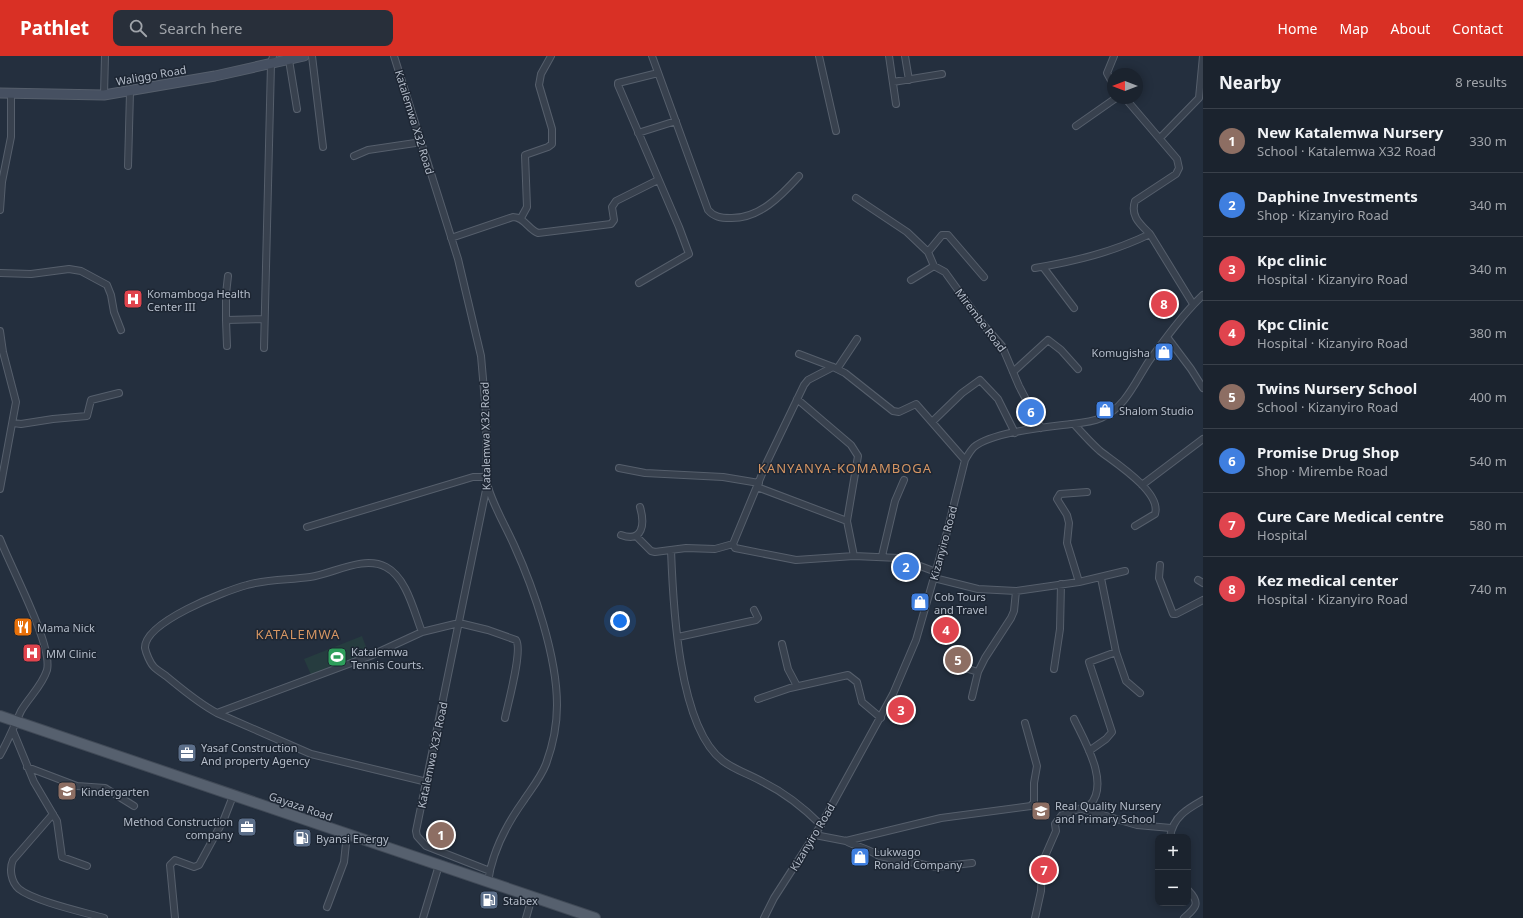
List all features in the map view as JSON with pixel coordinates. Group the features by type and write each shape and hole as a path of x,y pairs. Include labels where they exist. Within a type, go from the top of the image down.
{"main road":[{"name":"Gayaza Road","path":"0,716 15,727 233,796 595,918"}],"street":[{"path":"104,95 105,56"},
{"name":"Waliggo Road","path":"0,92 104,95 130,92 272,60 289,60 304,56"},
{"path":"312,56 323,147"},
{"name":"Katalemwa X32 Road","path":"394,56 451,238 483,368 487,477 487,485 417,824 417,836 421,841 433,849 490,871"},
{"path":"521,218 527,207 525,155 548,147 552,144 552,129 539,85 541,74 551,56"},
{"path":"652,56 708,210 716,216 733,218 756,214 788,188 799,176"},
{"path":"820,56 836,131"},
{"path":"889,56 896,104"},
{"path":"906,56 910,80"},
{"path":"1109,68 1114,56"},
{"path":"1160,138 1199,98 1203,56"},
{"path":"264,348 272,60"},
{"path":"289,60 297,109"},
{"path":"639,283 689,254 618,84 658,72"},
{"path":"893,82 942,74"},
{"path":"128,166 130,92"},
{"path":"0,210 2,182 11,137 11,93"},
{"path":"1076,126 1107,104"},
{"path":"1130,104 1177,159 1179,168 1176,174 1135,201 1133,207 1134,217 1150,234 1193,304"},
{"path":"638,133 676,121"},
{"path":"354,156 368,150 422,142"},
{"path":"451,238 513,217 521,218 533,231 543,233 611,224 614,220 612,207 616,201 658,180"},
{"path":"856,198 907,232 928,252 934,266 911,280"},
{"path":"928,252 942,234 948,235 984,277"},
{"path":"1035,268 1104,253 1150,234"},
{"name":"Mirembe Road","path":"934,266 945,272 981,322 1002,346 1013,372 1041,428"},
{"path":"1043,267 1074,308"},
{"path":"0,273 31,274 69,269 81,271 107,285 111,295 114,312 121,330"},
{"path":"227,346 226,294 228,276"},
{"name":"Kizanyiro Road","path":"764,918 774,898 821,825 893,694 916,640 935,575 965,460 974,447 983,442 1015,433 1099,419 1110,413 1121,404 1168,337 1193,304 1203,295"},
{"path":"226,320 264,319"},
{"path":"0,332 3,352 16,402 0,489"},
{"path":"1168,337 1191,368 1203,388"},
{"path":"733,544 797,399 808,380 835,368 857,339"},
{"path":"1013,372 1048,340 1061,350 1078,369"},
{"path":"799,354 835,368 864,386 892,411 899,412 916,404 965,460"},
{"path":"932,422 962,393 980,380 998,399 1015,433"},
{"path":"13,424 53,419 82,418 89,414 91,400 119,393"},
{"path":"797,399 851,445 858,456 847,521 854,556"},
{"path":"1074,424 1100,451 1142,485 1152,499 1156,511 1153,516 1135,526"},
{"path":"1142,485 1203,440"},
{"path":"619,468 645,473 723,477 758,485 847,521"},
{"path":"307,526 473,477 487,477"},
{"path":"882,556 895,501 904,480"},
{"path":"487,485 529,583 541,620 549,647 557,703 554,736 545,766 508,826 494,853 488,882"},
{"path":"1079,582 1067,543 1069,523 1067,515 1057,499 1060,494 1087,492"},
{"path":"620,535 629,538 636,536 642,524 640,507"},
{"path":"636,536 651,551 655,552 686,548 715,549 733,544"},
{"path":"0,539 26,596 47,661 47,668 44,677 21,712 0,755"},
{"path":"733,544 735,548 790,560 854,556 903,558 935,575 978,590 1016,592 1100,578 1125,571"},
{"path":"672,550 673,597 685,685 692,711 705,738 717,756 733,768 762,781 791,798 821,825"},
{"path":"422,632 401,582 395,574 386,567 374,563 362,564 311,577 248,585 215,596 190,607 150,634 146,640 145,649 154,667 207,708 217,713 311,754 426,782"},
{"path":"1160,565 1159,578 1173,614 1176,614 1203,600"},
{"path":"1100,578 1116,652 1126,681 1140,693"},
{"path":"1054,669 1060,629 1061,584"},
{"path":"972,697 978,672 985,658 1012,618 1016,592"},
{"path":"678,637 756,620 758,618 754,610"},
{"path":"217,713 370,656 422,632 459,623 488,630 516,640 518,643 518,655 505,718"},
{"path":"782,644 785,661 797,686"},
{"path":"1089,751 1106,739 1112,732 1090,662 1116,652"},
{"path":"949,663 978,672"},
{"path":"758,699 797,686 836,676 852,677 857,682 862,702 880,718"},
{"path":"1035,918 1041,891 1042,864 1056,831 1055,824 1062,815 1082,809 1093,801 1098,789 1098,782 1089,751 1074,719"},
{"path":"846,841 941,818 1031,806 1034,802 1034,783 1038,770 1025,723"},
{"path":"15,727 27,766 53,814 58,827 62,858 87,866"},
{"path":"27,766 77,786 105,788 134,806"},
{"path":"175,918 169,868 171,862 178,860 194,867 199,865 224,819 233,796"},
{"path":"1170,834 1171,828 1175,820 1203,800"},
{"path":"1082,809 1137,825 1171,828"},
{"path":"53,814 13,860 11,870 14,883 18,888 32,896 104,918"},
{"path":"327,907 344,862 347,834"},
{"path":"814,835 846,841 858,848 873,851 879,856 936,867 972,863"},
{"path":"423,918 439,865"},
{"path":"1184,918 1194,910 1196,905 1194,896 1191,893"},
{"path":"526,918 532,897"}],"green space":[{"name":"Katalemwa Tennis Courts.","path":"362,636 369,655 312,677 304,659"}],"place":[{"name":"Komamboga Health Center III","path":"133,299"},
{"name":"Kez medical center","path":"1164,304"},
{"name":"Komugisha","path":"1164,352"},
{"name":"Shalom Studio","path":"1105,410"},
{"name":"Promise Drug Shop","path":"1031,412"},
{"name":"Daphine Investments","path":"906,567"},
{"name":"Cob Tours and Travel","path":"920,602"},
{"name":"Mama Nick","path":"23,627"},
{"name":"Kpc Clinic","path":"946,630"},
{"name":"MM Clinic","path":"32,653"},
{"name":"Katalemwa Tennis Courts.","path":"337,657"},
{"name":"Twins Nursery School","path":"958,660"},
{"name":"Kpc clinic","path":"901,710"},
{"name":"Yasaf Construction And property Agency","path":"187,753"},
{"name":"Kindergarten","path":"67,791"},
{"name":"Real Quality Nursery and Primary School","path":"1041,811"},
{"name":"Method Construction company","path":"247,827"},
{"name":"New Katalemwa Nursery","path":"441,835"},
{"name":"Byansi Energy","path":"302,838"},
{"name":"Lukwago Ronald Company","path":"860,857"},
{"name":"Cure Care Medical centre","path":"1044,870"},
{"name":"Stabex","path":"489,900"}],"district":[{"name":"KANYANYA-KOMAMBOGA","path":"845,468"},
{"name":"KATALEMWA","path":"298,634"}]}
